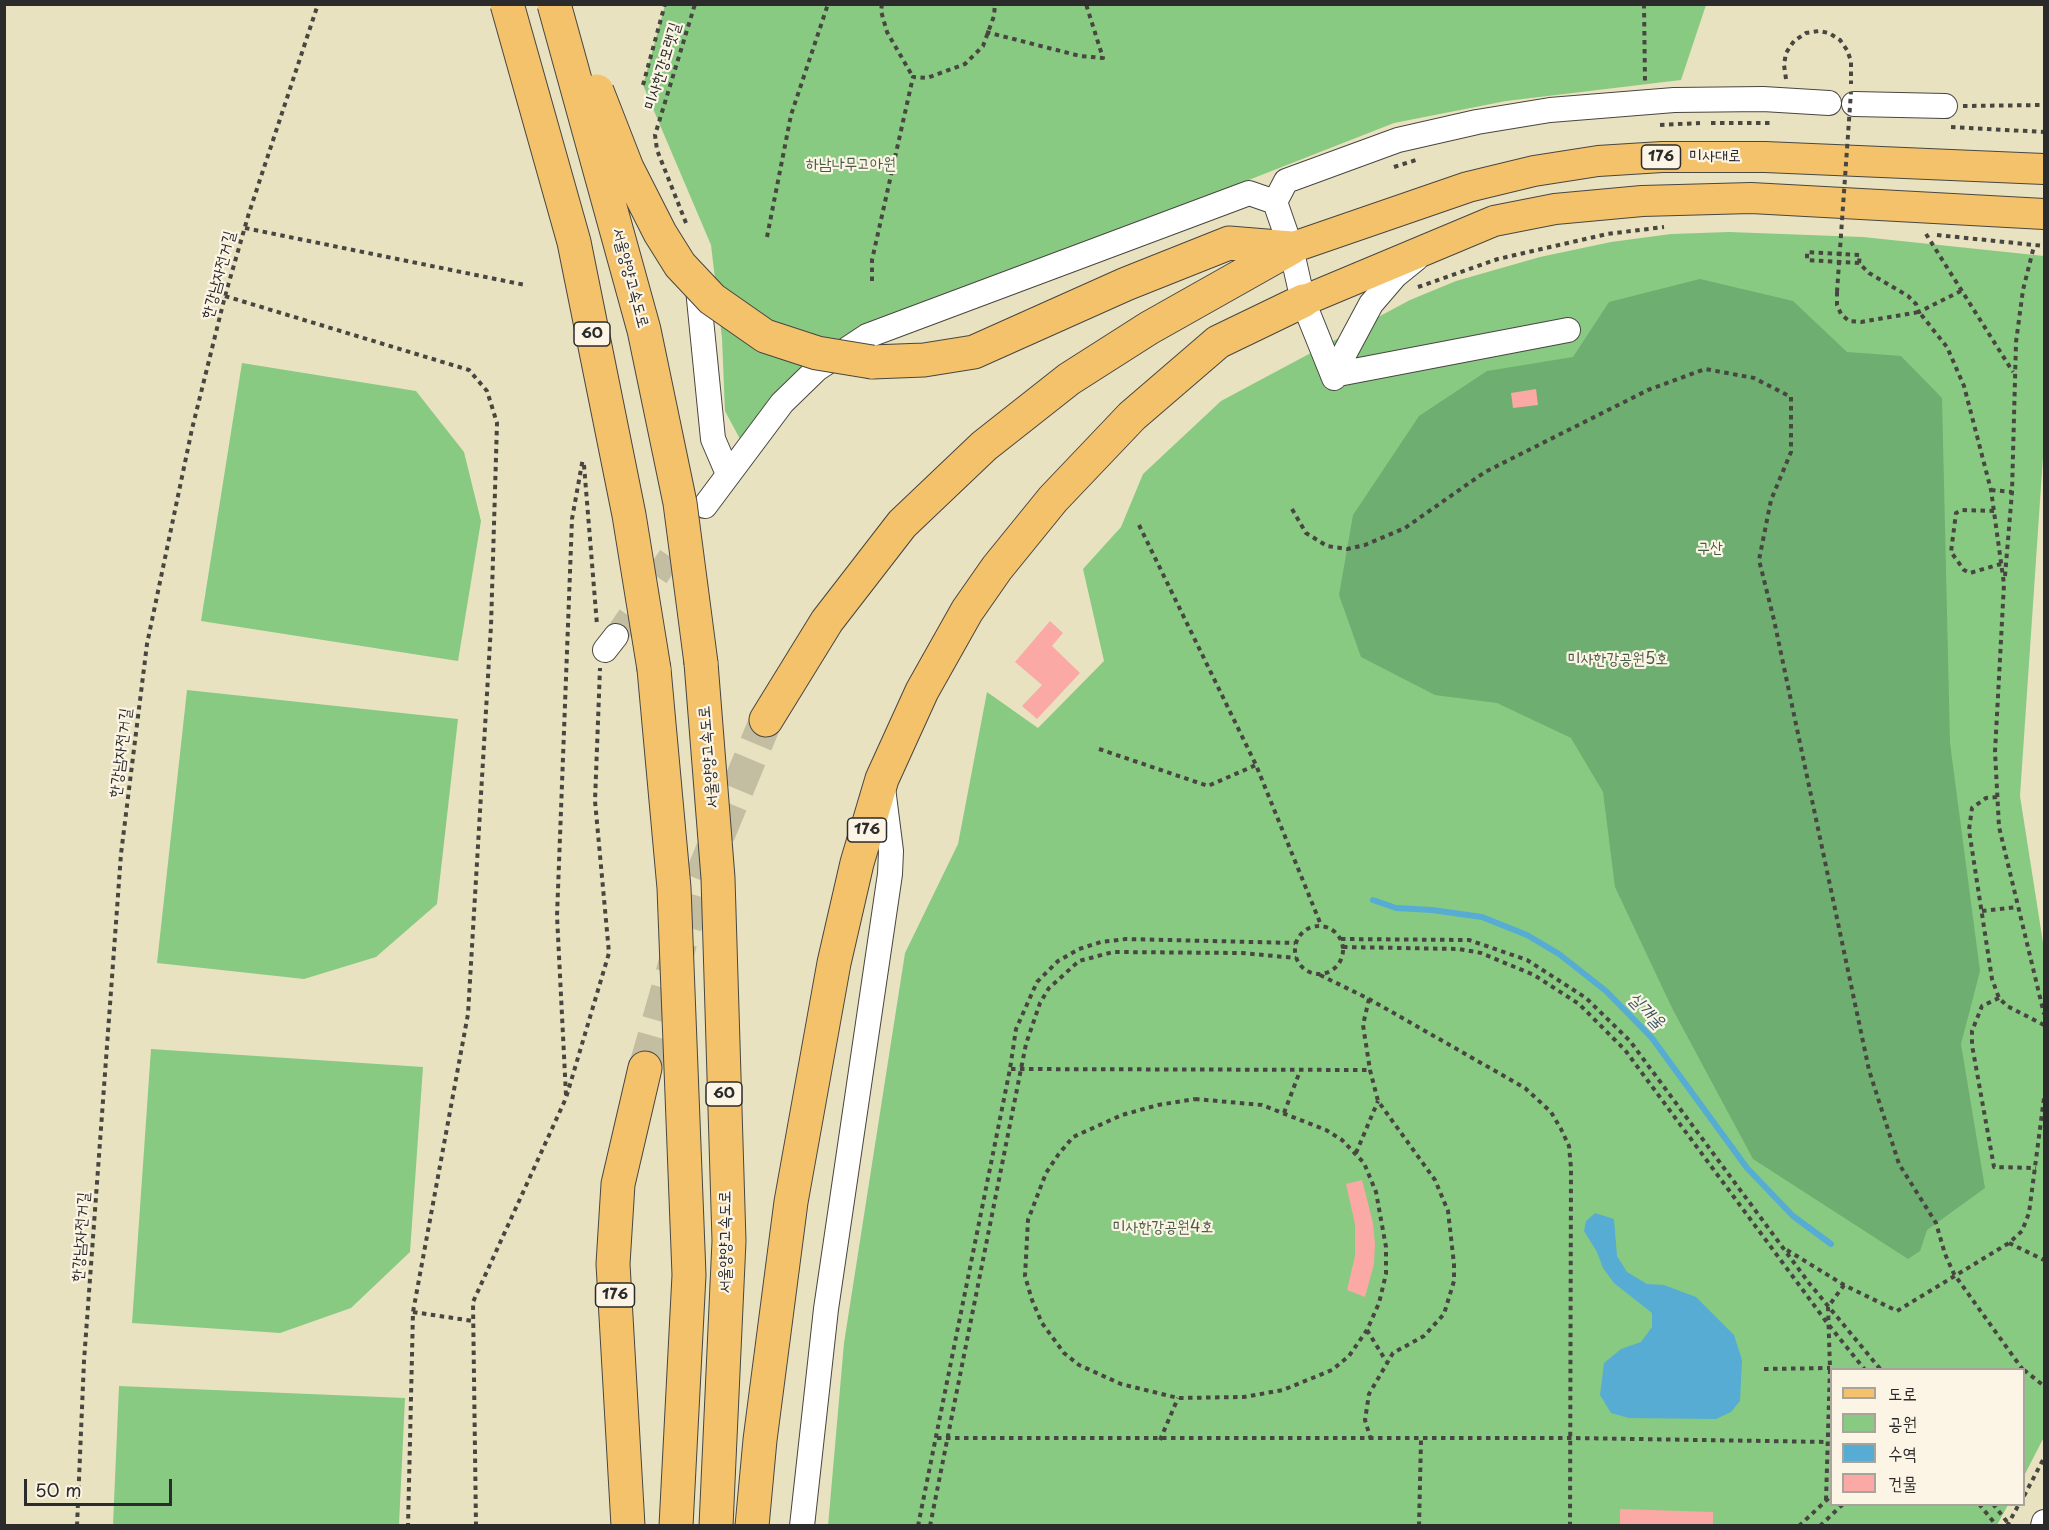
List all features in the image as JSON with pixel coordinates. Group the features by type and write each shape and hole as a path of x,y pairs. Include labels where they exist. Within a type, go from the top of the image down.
{"highway":[{"name":"60","path":"507,4 574,242 629,515 654,669 674,888 689,1275 676,1526"},
{"name":"서울양양고속도로","path":"554,4 644,330 680,504 701,663 718,878 729,1241 716,1526"},
{"path":"562,4 627,168 680,266 712,299 765,336 817,353 872,362 924,360 974,352 1126,284 1229,243 1291,248"},
{"name":"176","path":"766,720 828,621 902,524 984,447 1069,379 1149,328 1291,248"},
{"name":"176","path":"752,1526 760,1440 791,1202 834,963 857,863 882,779 922,691 967,611 997,568 1053,499 1132,416 1218,342 1303,301"},
{"name":"176","path":"627,1526 613,1264 618,1184 645,1068"}],"main road":[{"name":"미사대로","path":"1291,248 1468,187 1534,171 1598,161 1662,157 1765,157 2044,169"},
{"name":"176","path":"1303,301 1494,221 1554,209 1642,201 1751,198 2044,214"}],"street":[{"path":"1852,98 1947,117"},
{"path":"1333,376 1303,301 1291,248 1275,202 1286,181 1398,140 1477,122 1550,110 1645,102 1763,99 1829,103"},
{"path":"705,506 782,403 818,369 867,336 1249,193 1275,202"},
{"path":"1333,376 1371,304 1395,276 1428,250"},
{"path":"695,258 713,439 728,474"},
{"path":"1333,376 1568,330"},
{"path":"802,1526 824,1321 890,874 891,851 882,779"}],"path":[{"name":"한강남자전거길","path":"77,1526 84,1361 119,878 147,644 169,533 225,296 318,4"},
{"path":"643,85 665,4"},
{"name":"미사한강모랫길","path":"695,4 655,135 657,150 690,232 695,258"},
{"path":"767,237 791,115 828,4"},
{"path":"872,280 872,260 913,77 887,32 882,4"},
{"path":"913,77 927,78 965,64 982,46 994,15 995,4"},
{"path":"986,32 1080,56 1103,58 1086,4"},
{"path":"1644,4 1645,102"},
{"path":"1789,86 1785,76 1786,53 1794,41 1806,33 1819,31 1835,36 1847,50 1851,61 1852,98 1837,292 1841,314 1849,321 1861,322 1919,312 1961,291"},
{"path":"1947,117 2044,105"},
{"path":"1947,117 2044,132"},
{"path":"1830,225 1852,225"},
{"path":"1414,290 1455,272 1536,250 1607,234 1674,226"},
{"path":"245,228 525,285"},
{"path":"1915,232 2044,246"},
{"path":"1926,234 2014,373"},
{"path":"2034,246 2019,313 2014,373 2012,492 2004,584 1995,752 2003,849 2044,1014"},
{"path":"1859,263 1860,255 1807,252 1807,260 1859,263 1869,273 1908,296 1947,347 1964,386 1991,490 2004,584"},
{"path":"225,296 469,370 487,391 497,423 491,626 468,1014 413,1311 408,1526"},
{"path":"1292,509 1306,533 1327,546 1347,549 1365,545 1405,528 1485,472 1647,390 1705,369 1754,378 1791,398 1791,452 1771,500 1759,560 1774,620 1869,1070 1899,1164 1936,1223 1954,1275 2022,1368"},
{"path":"476,1526 473,1302 566,1098 609,953 595,801 607,648 583,458 572,519 557,916 566,1098"},
{"path":"1991,490 2012,492"},
{"path":"1994,511 1962,510 1956,513 1951,552 1964,570 1970,573 2001,564"},
{"path":"1139,525 1256,765 1321,926"},
{"path":"1099,749 1208,786 1256,765"},
{"path":"1997,797 1979,801 1972,808 1970,818 1992,979 1999,998 2017,1012 2044,1025"},
{"path":"1982,911 2017,907"},
{"path":"1320,975 1334,969 1340,963 1343,947 1341,939 1329,927 1321,926 1305,930 1295,942 1296,958 1305,970 1369,999 1525,1088 1551,1112 1562,1129 1569,1146 1571,1168 1570,1526"},
{"path":"918,1526 1010,1070 1016,1029 1037,982 1058,961 1079,949 1101,942 1126,939 1295,942"},
{"path":"1341,939 1469,940 1527,960 1587,998 1645,1059 1828,1307 1879,1368"},
{"path":"1343,947 1459,949 1481,953 1534,975 1579,1004 1625,1050 1863,1368"},
{"path":"930,1526 1023,1069 1026,1044 1040,1003 1048,988 1078,961 1113,952 1242,952 1296,958"},
{"path":"1999,998 1982,1006 1972,1031 1972,1045 1994,1167 2036,1168"},
{"path":"1369,999 1363,1025 1370,1070 1378,1101 1435,1180 1448,1211 1455,1264 1454,1281 1444,1314 1424,1336 1393,1353 1386,1361 1366,1407 1365,1420 1371,1440"},
{"path":"1010,1070 1370,1070"},
{"path":"1284,1113 1300,1071"},
{"path":"1785,1248 1844,1286 1897,1311 2009,1243 2022,1231 2029,1213 2044,1098"},
{"path":"1195,1099 1262,1105 1326,1130 1356,1153 1370,1173 1376,1192 1386,1246 1386,1274 1379,1303 1367,1330 1349,1356 1332,1370 1282,1390 1244,1397 1178,1398 1151,1393 1098,1375 1079,1365 1052,1339 1035,1308 1025,1276 1025,1246 1034,1199 1046,1173 1073,1137 1122,1115 1158,1105 1195,1099"},
{"path":"1356,1153 1378,1101"},
{"path":"2009,1243 2044,1260"},
{"path":"1826,1500 1830,1368 1828,1307 1844,1286"},
{"path":"413,1311 473,1320"},
{"path":"1367,1330 1386,1361"},
{"path":"1764,1369 1830,1368"},
{"path":"2025,1372 2044,1386"},
{"path":"1160,1440 1178,1398"},
{"path":"937,1438 1160,1440 1572,1438 1828,1442"},
{"path":"1419,1526 1421,1440"},
{"path":"2025,1494 2044,1458"},
{"path":"1798,1526 1830,1497"},
{"path":"1820,1526 1841,1506"},
{"path":"1981,1506 1997,1526"},
{"path":"1994,1506 2008,1524 2018,1506"}],"green space":[{"name":"하남나무고아원","path":"665,5 1706,5 1681,80 1506,101 1394,123 828,345 741,441 725,411 722,338 711,245 643,85"},
{"name":"미사한강공원5호","path":"1729,232 1863,237 2044,256 2044,442 2020,796 2044,949 2044,1437 2025,1474 2025,1368 1830,1368 1830,1506 2007,1506 1997,1525 828,1526 844,1343 905,953 958,844 987,692 1038,728 1104,661 1083,569 1121,527 1143,474 1221,401 1410,300 1456,281 1540,257 1611,242 1671,234"},
{"name":"구산","path":"1700,279 1793,301 1847,352 1901,356 1942,398 1950,743 1980,971 1961,1044 1985,1188 1927,1230 1920,1251 1908,1259 1753,1159 1672,1008 1615,887 1603,792 1571,738 1497,703 1435,695 1361,657 1339,595 1353,515 1419,416 1487,371 1573,357 1609,302"},
{"path":"242,363 416,391 464,452 481,521 458,661 201,621"},
{"path":"187,690 458,719 437,904 376,957 304,979 157,963"},
{"path":"151,1049 423,1067 410,1252 351,1308 280,1333 132,1323"},
{"path":"119,1386 405,1398 399,1525 113,1525"}],"water":[{"path":"1595,1213 1614,1219 1617,1256 1627,1272 1647,1284 1664,1285 1696,1297 1734,1335 1742,1360 1740,1401 1731,1412 1716,1419 1629,1418 1611,1413 1600,1395 1604,1363 1621,1349 1641,1342 1652,1327 1652,1313 1614,1283 1603,1268 1597,1252 1584,1231 1586,1221"}],"building":[{"path":"1536,389 1538,405 1513,408 1511,393"},
{"path":"1050,621 1063,633 1052,646 1080,673 1037,719 1022,706 1042,685 1015,662"},
{"path":"1362,1180 1373,1223 1375,1244 1374,1264 1365,1297 1347,1290 1355,1256 1355,1224 1346,1184"},
{"path":"1620,1509 1713,1512 1713,1526 1620,1526"}],"waterway":[{"name":"실개울","path":"1373,900 1396,908 1482,917 1527,935 1559,954 1606,991 1652,1038 1747,1168 1793,1216 1831,1244"}],"tunnel":[{"path":"616,636 689,529"},
{"path":"645,1068 696,889 766,720"}],"park label":[{"name":"미사한강공원4호","path":"1163,1228"}]}
